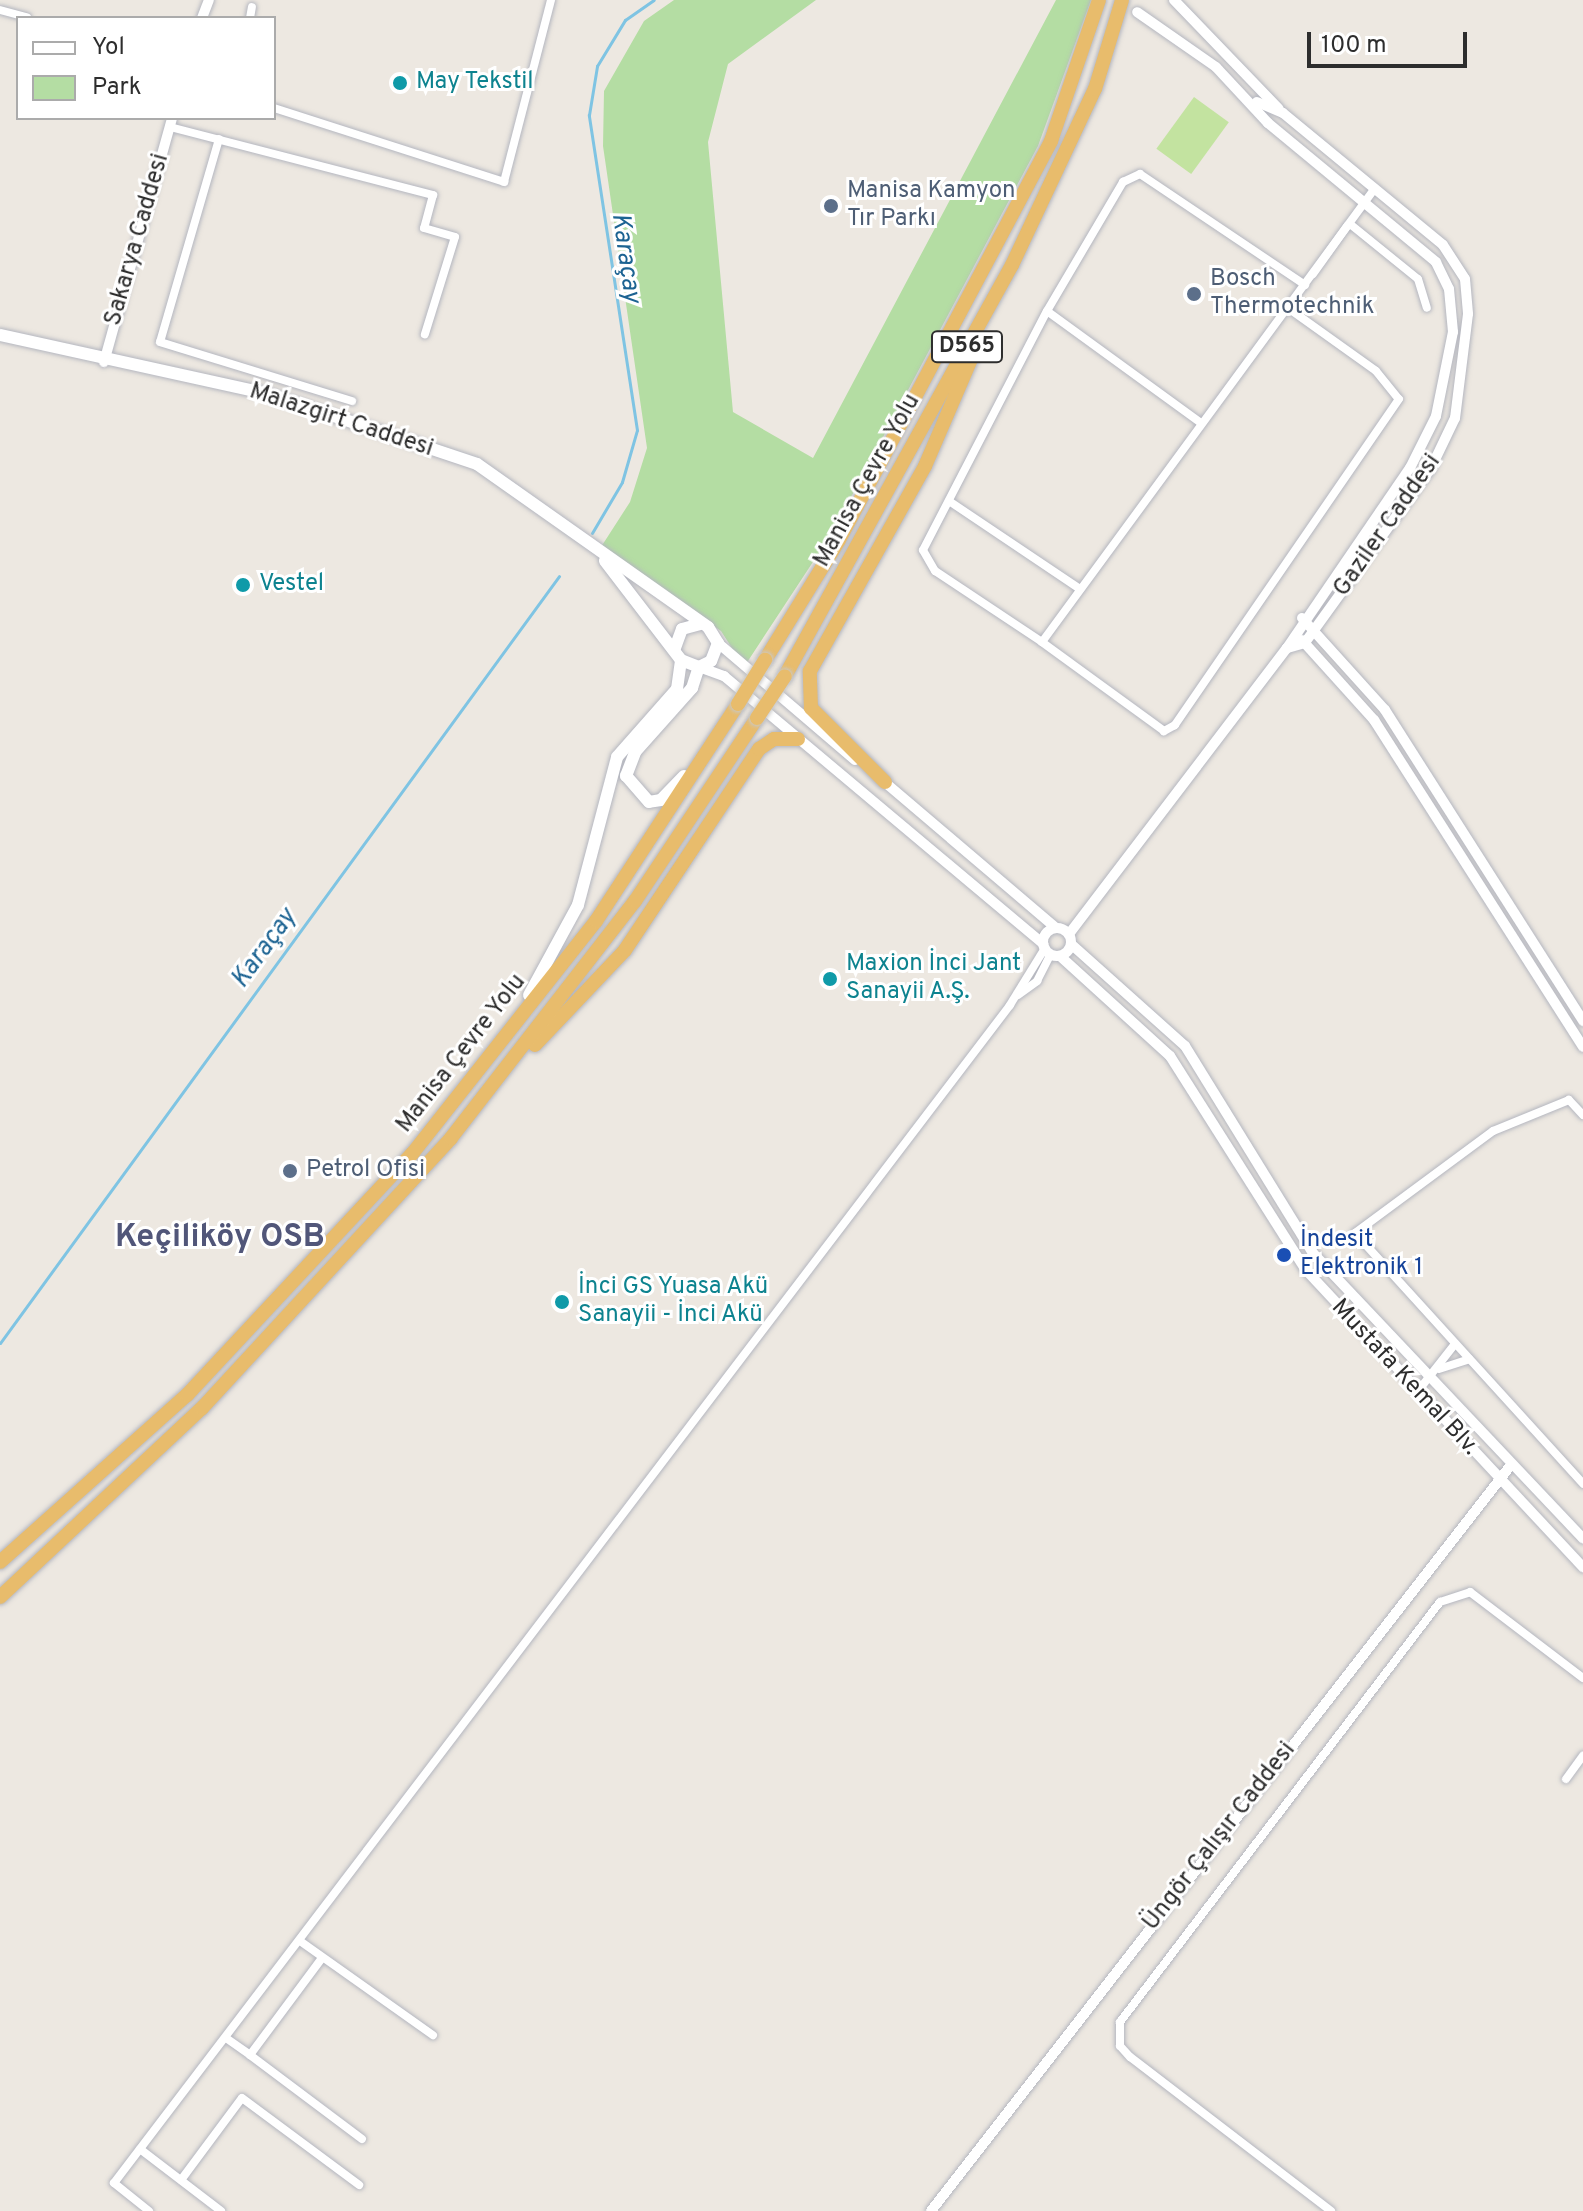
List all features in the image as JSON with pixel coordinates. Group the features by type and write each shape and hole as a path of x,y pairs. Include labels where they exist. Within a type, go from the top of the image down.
{"highway":[{"name":"Manisa Çevre Yolu","path":"0,1562 187,1395 302,1276 489,1054 596,921 726,724 839,540 1051,141 1089,45 1099,0"},
{"name":"Manisa Çevre Yolu","path":"0,1597 202,1408 351,1252 503,1075 635,901 785,676 1012,265 1090,102 1122,0"},
{"path":"885,782 811,708 810,671 925,466 1012,265"},
{"path":"503,1075 625,950 759,749 774,739 798,739"}],"main road":[{"name":"Malazgirt Caddesi","path":"0,335 104,362 268,394 477,464 557,519 605,561"},
{"path":"605,561 701,624 718,643 716,656 699,667 679,707 627,764 631,788 649,802 661,800 726,724"},
{"path":"605,561 678,654 699,667"},
{"path":"489,1054 564,942 617,757 677,689 682,629 701,624"}],"street":[{"path":"276,109 504,182 551,0"},
{"path":"1174,0 1283,113"},
{"path":"250,16 252,7"},
{"path":"0,10 23,16"},
{"name":"Gaziler Caddesi","path":"1137,12 1255,102 1283,113 1443,245 1465,279 1467,343 1444,444 1305,643"},
{"name":"Gaziler Caddesi","path":"1064,934 1287,648 1302,618 1424,444 1453,332 1449,289 1436,262 1268,123 1255,102"},
{"path":"171,122 219,139 433,195 424,228 455,237 425,334"},
{"name":"Sakarya Caddesi","path":"104,362 171,122"},
{"path":"219,139 160,342 352,401"},
{"path":"1288,308 1376,371 1399,399 1175,725 1164,731 1042,642 935,571 923,550 1047,311 1123,182 1140,174 1305,285"},
{"path":"1042,642 1375,188"},
{"path":"1350,224 1418,279 1427,308"},
{"path":"1047,311 1201,423"},
{"path":"949,501 1080,589"},
{"path":"1302,618 1316,629 1385,710 1583,1021"},
{"path":"1294,634 1374,720 1583,1047"},
{"name":"Mustafa Kemal Blv.","path":"718,643 788,710 885,782 1064,934 1185,1046 1313,1253 1583,1539"},
{"path":"1287,648 1305,643"},
{"name":"Mustafa Kemal Blv.","path":"699,667 724,676 1170,1056 1305,1269 1583,1567"},
{"path":"143,2209 114,2183 1064,934"},
{"path":"1050,951 1064,934"},
{"path":"1583,1115 1569,1100 1493,1131 1355,1233 1583,1484"},
{"path":"1418,1391 1439,1369 1455,1344"},
{"path":"1439,1369 1469,1359"},
{"name":"Üngör Çalışır Caddesi","path":"931,2211 1497,1477 1511,1465"},
{"path":"1331,2211 1130,2057 1120,2046 1120,2022 1440,1602 1470,1592 1583,1678"},
{"path":"1566,1779 1583,1756"},
{"path":"300,1941 433,2035"},
{"path":"250,2055 322,1958"},
{"path":"226,2038 362,2139"},
{"path":"181,2180 242,2098 359,2185"},
{"path":"140,2149 221,2211"}],"green space":[{"path":"674,0 816,0 728,64 708,142 733,412 813,458 1056,0 1091,0 1038,146 832,533 744,667 721,631 601,547 630,502 647,448 603,146 604,91 644,21"},
{"path":"1194,97 1229,122 1191,174 1156,149"}],"waterway":[{"name":"Karaçay","path":"592,533 622,482 637,430 589,115 597,66 625,20 654,0"},
{"name":"Karaçay","path":"0,1343 559,576"}],"place":[{"name":"May Tekstil","path":"400,83"},
{"name":"Manisa Kamyon Tır Parkı","path":"831,206"},
{"name":"Bosch Thermotechnik","path":"1194,294"},
{"name":"Vestel","path":"243,585"},
{"name":"Maxion İnci Jant Sanayii A.Ş.","path":"830,979"},
{"name":"Petrol Ofisi","path":"290,1171"},
{"name":"İndesit Elektronik 1","path":"1284,1255"},
{"name":"İnci GS Yuasa Akü Sanayii - İnci Akü","path":"562,1302"}],"district":[{"name":"Keçiliköy OSB","path":"220,1238"}]}
